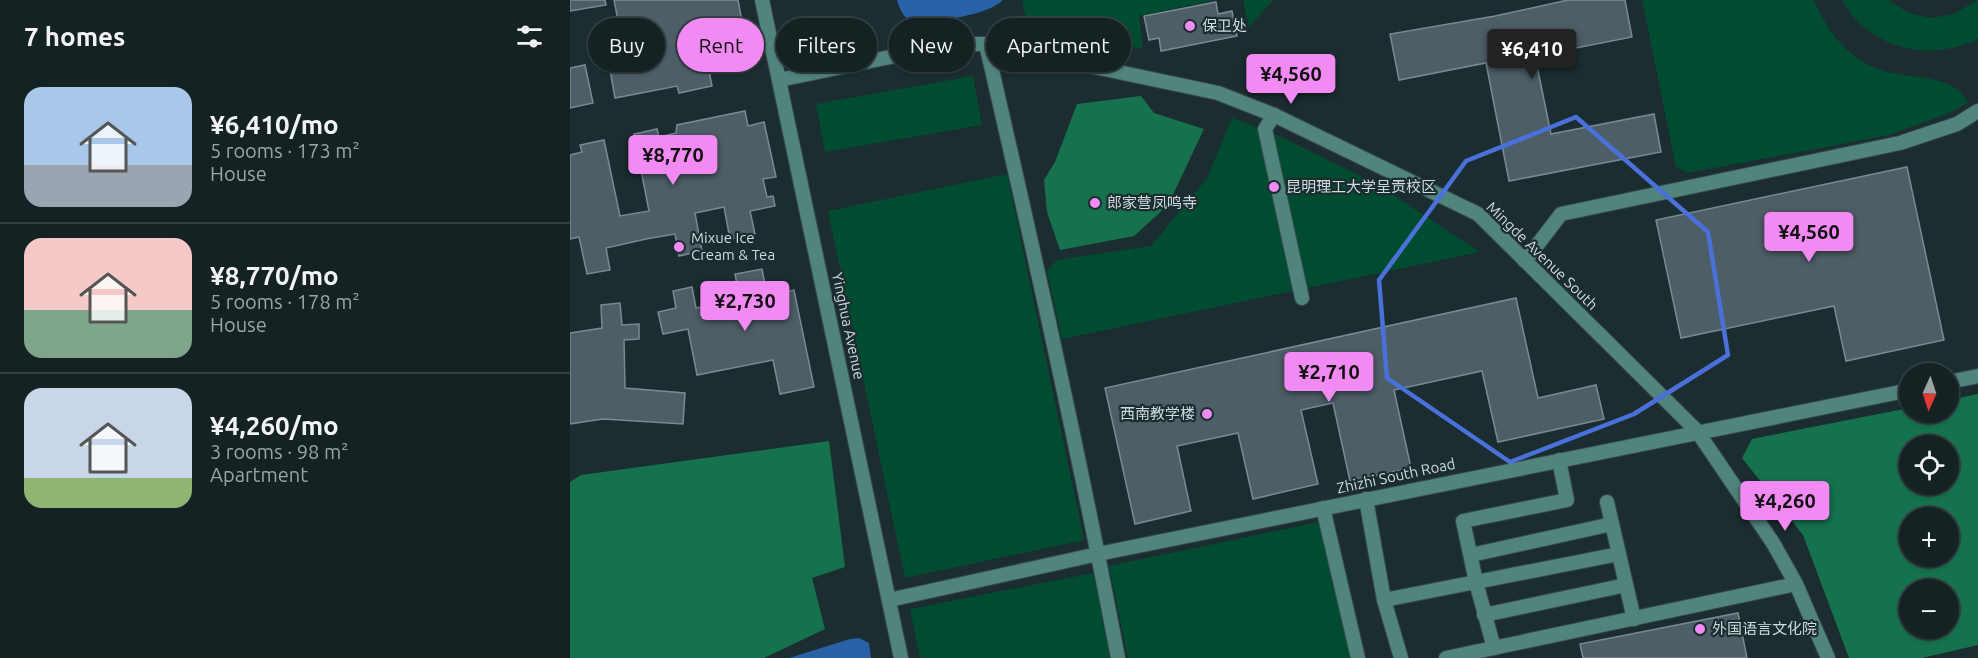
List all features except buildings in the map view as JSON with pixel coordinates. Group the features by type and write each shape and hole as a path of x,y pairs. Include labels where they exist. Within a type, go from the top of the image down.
{"street":[{"name":"Yinghua Avenue","path":"762,0 901,658"},
{"name":"Mingde Avenue South","path":"779,80 953,44 986,44"},
{"path":"992,72 1038,270 1118,658"},
{"name":"Mingde Avenue South","path":"1119,72 1218,93 1274,115 1478,214 1697,431 1773,543 1796,584 1828,658"},
{"path":"1525,261 1561,214 1900,143 1957,124 1978,111"},
{"path":"1274,115 1265,129 1302,298"},
{"path":"1959,380 1978,376"},
{"name":"Zhizhi South Road","path":"890,600 1098,554 1697,431 1899,392"},
{"path":"1494,648 1484,615 1463,521 1567,500 1559,460"},
{"path":"1366,499 1384,600 1401,658"},
{"path":"1607,502 1635,619"},
{"path":"1323,508 1358,658"},
{"path":"1471,555 1612,524"},
{"path":"1384,600 1619,554"},
{"path":"1446,658 1796,584"},
{"path":"1484,615 1626,585"}],"highlighted area":[{"path":"1576,117 1708,232 1728,355 1634,414 1510,462 1387,378 1379,280 1466,161"}],"green space":[{"path":"1022,0 1215,0 1139,16 1143,49 1131,46 1131,18 1026,18"},
{"path":"1243,0 1273,0 1249,27"},
{"path":"1642,0 1814,0 1824,21 1838,40 1864,63 1887,72 1927,78 1951,85 1968,102 1952,112 1889,135 1688,173 1676,167"},
{"path":"1842,0 1888,0 1909,13 1930,18 1954,14 1978,0 1978,39 1940,50 1902,47 1868,30 1854,17"},
{"path":"973,76 982,125 825,152 816,104"},
{"path":"1141,96 1154,113 1204,129 1168,205 1134,236 1060,250 1047,212 1044,180 1055,162 1077,104"},
{"path":"1232,118 1279,136 1378,185 1480,252 1062,339 1047,271 1057,260 1151,246 1207,178"},
{"path":"1007,174 1084,540 905,578 828,211"},
{"path":"1978,394 1978,645 1922,658 1849,658 1803,535 1742,458 1752,439 1899,410 1899,423 1959,423 1959,398"},
{"path":"829,441 845,567 812,578 825,629 764,658 570,658 570,482 581,475"},
{"path":"1323,521 1352,658 1128,658 1109,566"},
{"path":"1093,573 1110,658 920,658 910,609"}],"water":[{"path":"897,0 1003,0 985,10 953,18 907,18"},
{"path":"859,638 869,643 871,658 789,658 850,639"}],"place":[{"name":"保卫处","path":"1190,26"},
{"name":"昆明理工大学呈贡校区","path":"1274,187"},
{"name":"郎家营凤鸣寺","path":"1095,203"},
{"name":"Mixue Ice Cream & Tea","path":"679,247"},
{"name":"西南教学楼","path":"1207,414"},
{"name":"外国语言文化院","path":"1700,629"}]}
